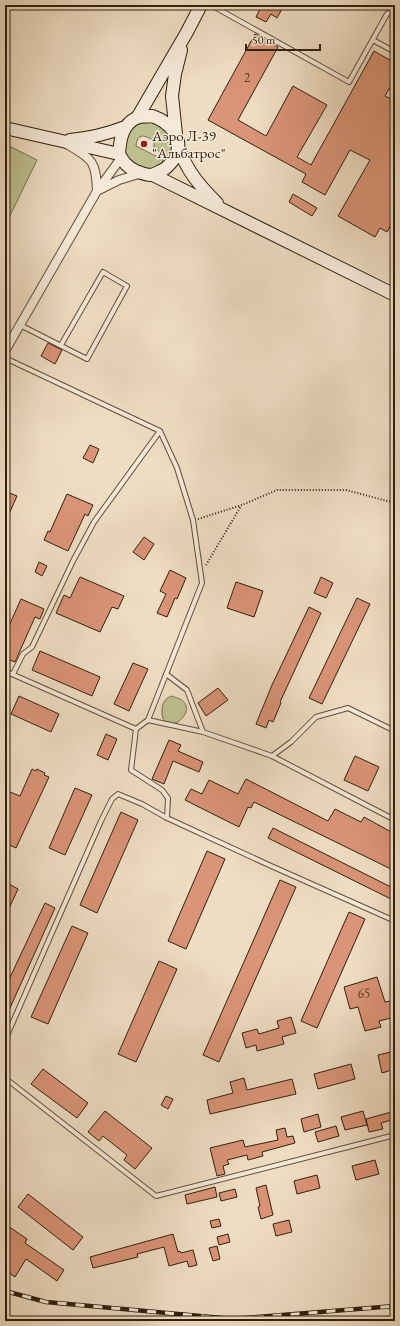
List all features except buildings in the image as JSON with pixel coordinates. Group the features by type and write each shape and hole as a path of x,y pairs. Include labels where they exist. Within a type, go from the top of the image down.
{"main road":[{"path":"59,141 85,139 111,133 125,127 137,118 201,5"},
{"path":"147,174 165,169 175,156 177,142 172,96 175,74 187,32"},
{"path":"137,118 152,116 162,120 172,128 185,163 193,178 225,211"},
{"path":"120,156 120,141 125,127"},
{"path":"5,128 120,156 130,168 147,174 225,211 395,295"}],"street":[{"path":"59,141 85,155 94,165 97,175 97,191"},
{"path":"5,351 97,191 120,156"},
{"path":"97,191 119,180 147,174"}],"lane":[{"path":"211,5 349,82 387,14 395,10"},
{"path":"373,40 395,52"},
{"path":"395,84 392,89 395,90"},
{"path":"20,325 87,358 127,286 103,272 61,345"},
{"path":"5,358 160,431 177,468 193,520 202,583 148,720 136,729 131,770 162,790 168,798 167,818"},
{"path":"13,674 23,654 32,647 72,561 94,522 160,431"},
{"path":"5,671 136,729"},
{"path":"166,674 186,690 203,732"},
{"path":"272,756 291,742 316,717 348,708 395,731"},
{"path":"148,720 203,732 272,756 395,820"},
{"path":"5,1040 95,836 112,799 118,794 142,804 167,818 395,921"},
{"path":"5,1078 156,1196 395,1135"}],"path":[{"path":"193,520 242,504 277,490 346,490 395,502"},
{"path":"200,574 242,504"}],"green space":[{"path":"148,121 164,126 174,141 172,154 167,156 154,148 154,142 148,137 142,136 138,139 136,146 162,159 164,165 150,171 134,166 124,153 127,131 140,122"},
{"path":"5,144 37,160 5,226"},
{"path":"171,696 180,699 186,704 186,711 184,716 179,721 173,724 167,724 163,720 162,711 164,702"}],"railway":[{"path":"5,1291 46,1302 233,1319 395,1306"}],"place":[{"name":"Аэро Л-39 \"Альбатрос\"","path":"144,144"}]}
